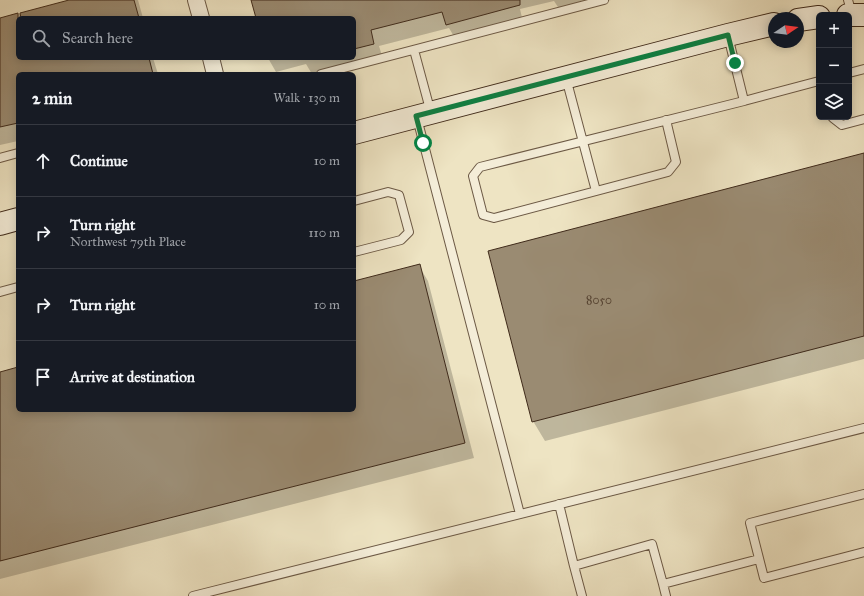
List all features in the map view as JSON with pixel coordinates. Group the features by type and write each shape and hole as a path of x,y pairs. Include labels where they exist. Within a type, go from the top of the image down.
{"main road":[{"path":"804,19 816,17"},
{"path":"356,131 768,25"}],"street":[{"path":"196,0 200,16"},
{"path":"212,60 214,72"}],"lane":[{"path":"329,72 604,0"},
{"path":"728,35 744,101"},
{"path":"414,50 423,114 520,514"},
{"path":"852,73 864,69"},
{"path":"566,77 596,191"},
{"path":"666,120 676,162 668,172 494,218 483,215 472,176 480,167 666,120 816,83"},
{"path":"836,120 842,124 864,119"},
{"path":"0,158 16,154"},
{"path":"356,200 388,192 399,196 409,232 401,240 356,251"},
{"path":"0,292 16,288"},
{"path":"193,596 864,428"},
{"path":"864,494 750,523 764,578 864,552"},
{"path":"559,504 582,596"},
{"path":"574,566 652,544 666,596"},
{"path":"663,584 759,559"}],"building":[{"path":"69,0 134,0 138,16 21,16 20,13"},
{"path":"251,0 520,0 520,5 446,25 442,12 371,30 374,44 356,48 356,16 255,16"},
{"path":"18,13 18,16 16,16 16,60 150,60 152,72 16,72 16,123 0,127 0,18"},
{"path":"864,153 864,336 532,422 488,251"},
{"path":"420,264 465,443 0,561 0,372 16,368 16,412 356,412 356,280"}],"route":[{"path":"423,143 416,116 728,35 735,63"}]}
